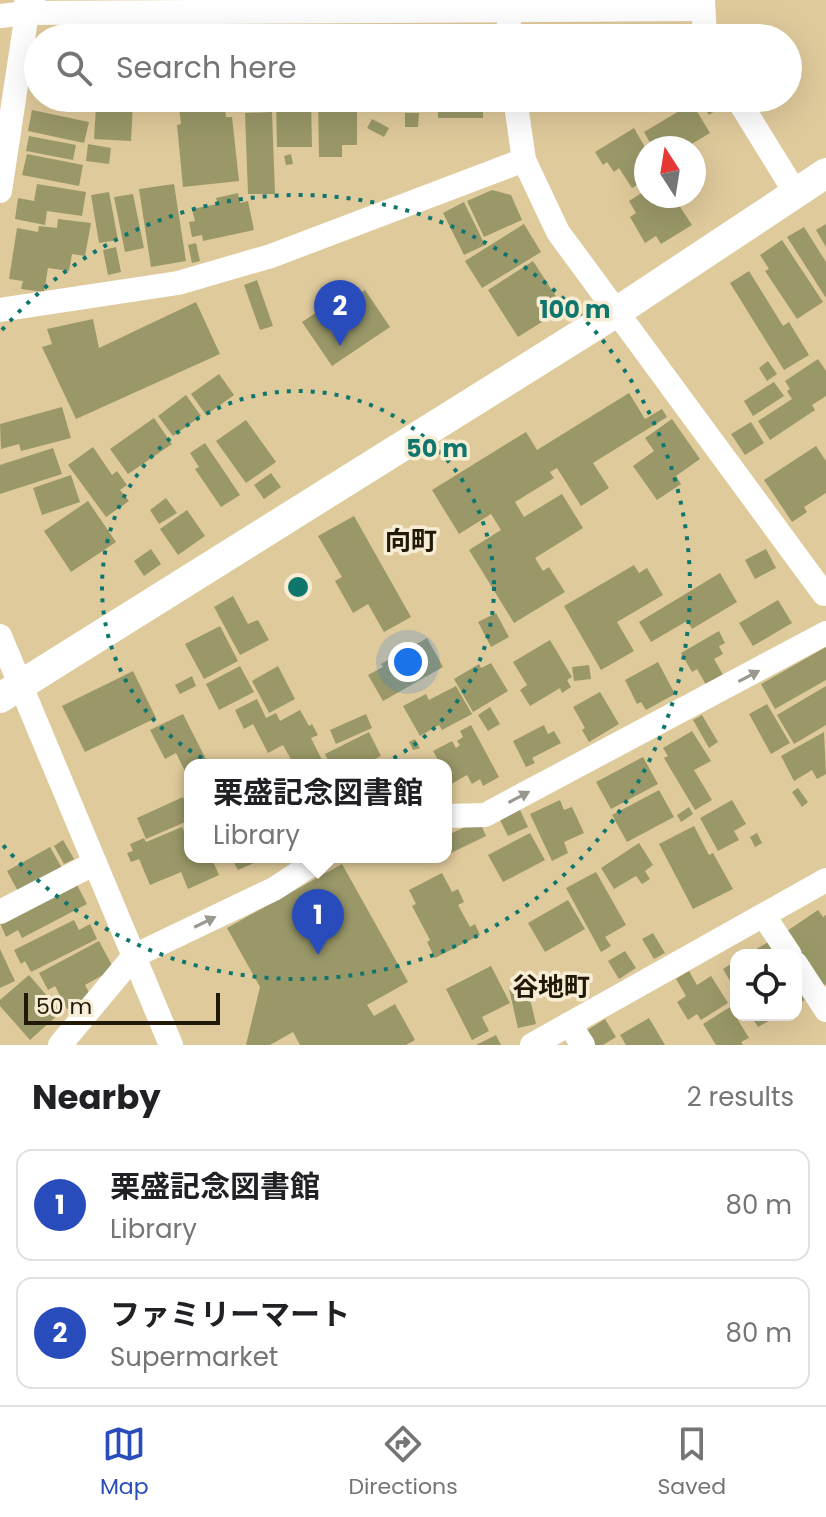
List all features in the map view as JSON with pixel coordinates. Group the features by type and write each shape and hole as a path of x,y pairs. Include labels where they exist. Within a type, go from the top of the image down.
{"street":[{"path":"0,191 19,10 703,4 704,24"},
{"path":"517,112 524,160 558,232 825,595"},
{"path":"746,112 795,192"},
{"path":"0,310 178,283 271,256 524,160"},
{"path":"10,692 615,313 826,173"},
{"path":"452,816 485,815 826,633"},
{"path":"0,636 10,692 95,863 171,1045"},
{"path":"0,912 95,863"},
{"path":"60,1045 134,956 274,889 314,863"},
{"path":"532,1045 826,880"},
{"path":"764,916 786,949"},
{"path":"802,973 826,1010"},
{"path":"569,1024 583,1045"}],"building":[{"path":"32,112 89,122 84,143 28,131"},
{"path":"96,112 133,112 131,141 94,139"},
{"path":"180,112 225,112 226,117 232,117 239,181 183,187 177,125 181,124"},
{"path":"272,112 275,194 248,194 245,113"},
{"path":"276,112 311,112 312,147 277,147"},
{"path":"318,112 357,112 357,145 342,145 342,157 319,157"},
{"path":"438,112 483,112 483,118 438,118"},
{"path":"678,112 697,112 710,133 705,136 646,136 644,132"},
{"path":"405,113 419,113 418,127 405,127"},
{"path":"372,119 389,128 384,137 367,128"},
{"path":"634,128 639,136 634,136 634,187 619,168 614,172 607,162 603,165 595,152"},
{"path":"29,136 76,145 73,160 26,151"},
{"path":"88,144 111,148 109,164 86,161"},
{"path":"27,154 83,165 79,186 22,175"},
{"path":"291,154 293,164 286,165 284,156"},
{"path":"37,184 86,192 82,216 47,211 45,225 15,219 18,198 34,201"},
{"path":"174,184 186,261 151,267 139,189"},
{"path":"492,190 511,195 522,220 484,237 467,201"},
{"path":"109,192 118,240 99,243 91,195"},
{"path":"238,193 240,203 248,201 254,230 203,241 202,235 192,237 189,222 195,221 192,209 218,204 216,198"},
{"path":"133,194 144,248 125,252 114,197"},
{"path":"634,198 634,208 681,208 692,225 661,244 656,236 645,243 630,217 636,213 629,201"},
{"path":"464,202 485,245 464,255 443,213"},
{"path":"58,219 91,223 85,256 72,254 69,271 48,268 44,292 21,289 23,281 9,279 17,228 38,232 39,226 57,228"},
{"path":"524,224 541,252 482,288 465,261"},
{"path":"826,224 826,247 816,230"},
{"path":"804,227 826,262 826,298 787,237"},
{"path":"782,240 823,302 797,319 765,271 769,269 760,255"},
{"path":"196,243 200,261 192,263 188,245"},
{"path":"116,247 121,272 108,275 103,250"},
{"path":"533,261 557,298 553,315 518,337 488,290"},
{"path":"749,271 783,326 789,322 809,355 784,370 730,283"},
{"path":"257,280 273,326 260,330 244,285"},
{"path":"365,290 390,327 332,366 302,322 320,310 325,317"},
{"path":"196,302 220,354 76,419 42,347 52,344 47,329 93,319 99,348"},
{"path":"818,359 826,371 826,396 812,405 815,410 770,440 758,421 792,399 785,381"},
{"path":"768,361 777,374 767,381 759,368"},
{"path":"219,374 234,395 206,415 191,394"},
{"path":"774,382 784,396 753,416 744,401"},
{"path":"629,393 645,419 662,409 667,417 593,463 609,488 581,506 557,468 550,472 554,478 515,502 524,517 562,494 583,528 535,558 543,571 549,567 565,592 514,623 469,550 501,530 491,514 459,534 432,490 526,432 537,450"},
{"path":"186,395 201,416 173,436 158,416"},
{"path":"62,407 71,438 21,451 19,444 1,449 0,424"},
{"path":"154,418 172,444 128,474 110,449"},
{"path":"672,419 700,459 676,476 681,484 657,500 633,466 654,451 645,438"},
{"path":"246,420 276,462 246,483 216,441"},
{"path":"751,422 764,443 745,455 731,434"},
{"path":"205,443 240,495 221,507 195,469 199,467 190,453"},
{"path":"816,446 826,461 826,493 804,507 807,512 792,522 764,480"},
{"path":"93,447 112,475 117,471 127,485 120,490 129,501 106,517 68,465"},
{"path":"53,448 62,474 0,494 0,465"},
{"path":"271,473 281,487 264,499 254,485"},
{"path":"71,475 80,502 42,515 33,488"},
{"path":"166,498 177,513 159,524 150,510"},
{"path":"88,501 116,542 71,572 44,531"},
{"path":"187,510 205,536 178,555 160,529"},
{"path":"354,516 411,617 384,632 368,604 353,613 335,581 342,577 318,536"},
{"path":"151,549 161,564 144,576 134,561"},
{"path":"766,549 776,568 755,579 745,560"},
{"path":"634,565 639,573 647,568 663,595 617,622 634,651 601,670 564,606"},
{"path":"720,573 737,602 692,629 687,621 651,642 639,622"},
{"path":"233,596 248,624 258,620 269,640 240,655 214,607"},
{"path":"778,600 792,623 753,646 739,623"},
{"path":"496,613 509,637 491,647 478,622"},
{"path":"220,626 238,661 204,679 185,644"},
{"path":"719,631 725,643 719,646 723,654 714,659 726,680 709,690 697,669 692,672 681,653"},
{"path":"427,638 443,667 383,701 368,675 383,667 381,664"},
{"path":"550,640 572,677 567,680 571,687 562,693 560,688 530,706 520,690 527,685 513,662"},
{"path":"826,647 826,680 775,709 761,684"},
{"path":"658,662 675,694 646,710 641,702 637,704 625,680"},
{"path":"491,663 508,691 473,712 454,679 479,664 481,668"},
{"path":"589,665 591,679 574,681 572,667"},
{"path":"240,666 254,692 219,710 206,684"},
{"path":"278,666 295,699 269,713 252,681"},
{"path":"133,671 156,718 85,752 62,706"},
{"path":"192,676 196,686 180,694 175,685"},
{"path":"456,686 472,714 442,730 439,725 420,736 403,706 426,694 429,700"},
{"path":"826,686 826,725 794,744 777,715"},
{"path":"600,692 619,724 589,742 573,707"},
{"path":"257,699 266,718 276,713 280,721 300,710 318,735 311,738 322,759 291,759 283,745 268,753 253,724 244,729 235,710"},
{"path":"767,704 790,743 771,754 749,714"},
{"path":"490,707 500,724 488,731 478,715"},
{"path":"183,714 206,759 184,759 184,769 176,753 165,759 150,730"},
{"path":"366,714 372,728 336,744 330,730"},
{"path":"702,715 718,742 709,748 693,720"},
{"path":"471,725 499,777 483,786 480,779 472,784 467,775 452,784 452,759 437,759 433,751 452,741 456,748 460,745 457,741 463,737 460,731"},
{"path":"544,725 548,734 554,731 561,743 532,758 535,763 526,767 513,741"},
{"path":"692,731 711,761 694,770 712,800 695,810 664,758 668,756 663,748"},
{"path":"369,732 381,756 375,759 327,759 325,754"},
{"path":"824,732 826,774 817,779 812,770 794,781 781,756"},
{"path":"415,739 420,748 413,750 409,742"},
{"path":"643,757 658,784 611,809 596,782"},
{"path":"798,788 808,802 802,807 792,792"},
{"path":"659,790 674,817 627,842 612,815"},
{"path":"183,797 184,799 184,823 146,839 137,818"},
{"path":"560,800 564,810 572,807 584,833 564,842 568,853 552,861 530,814"},
{"path":"732,800 746,824 734,831 739,840 718,851 700,818"},
{"path":"689,807 693,814 681,822 677,815"},
{"path":"520,810 528,827 508,836 500,820"},
{"path":"479,820 486,836 452,853 452,833"},
{"path":"694,826 709,855 713,853 733,889 693,909 659,844"},
{"path":"182,827 184,863 214,863 219,875 188,889 181,872 150,885 139,859 131,862 127,853 133,851 130,844 144,838 146,842"},
{"path":"530,833 545,860 503,882 488,855"},
{"path":"757,833 762,843 755,847 750,837"},
{"path":"63,840 74,859 64,864 54,846"},
{"path":"639,843 653,865 645,871 650,879 642,884 636,876 614,889 601,868"},
{"path":"50,847 63,870 20,895 7,871"},
{"path":"234,863 254,863 238,870"},
{"path":"342,864 408,982 367,1005 374,1016 395,1004 415,1040 406,1045 300,1045 293,1032 270,1045 246,1045 260,987 227,928"},
{"path":"596,872 626,925 605,937 611,946 601,952 566,888"},
{"path":"442,873 452,892 458,889 464,902 458,905 470,927 475,924 480,935 435,958 427,942 430,940 412,906 416,904 409,890"},
{"path":"76,883 87,904 22,938 18,930 6,937 0,923"},
{"path":"568,900 585,929 545,952 528,923"},
{"path":"818,910 823,917 826,915 826,984 821,988 802,960 802,949 795,949 784,933"},
{"path":"74,920 79,930 90,924 97,939 31,972 25,961 21,964 14,950"},
{"path":"653,933 665,953 654,959 642,939"},
{"path":"99,941 114,969 85,985 91,996 67,1009 55,986 48,990 39,973"},
{"path":"770,941 775,949 756,949"},
{"path":"0,949 15,981 0,988"},
{"path":"625,951 636,968 619,979 608,961"},
{"path":"730,965 730,981 723,969"},
{"path":"491,966 510,1003 482,1017 489,1031 472,1040 446,989"},
{"path":"689,971 697,985 711,976 728,1003 701,1020 697,1014 688,1020 677,1002 686,996 676,979"},
{"path":"29,975 61,1012 30,1040 0,1006 0,1000"},
{"path":"527,986 536,1024 518,1028 509,989"},
{"path":"730,1007 730,1021 739,1021 749,1038 741,1042 743,1045 716,1045 703,1024"},
{"path":"649,1018 665,1045 626,1045 620,1035"},
{"path":"605,1019 616,1037 603,1045 595,1045 586,1031"},
{"path":"754,1021 768,1021 758,1027"},
{"path":"496,1035 501,1045 476,1045"}],"place":[{"name":"ファミリーマート","path":"340,346"},
{"name":"栗盛記念図書館","path":"318,955"}],"district":[{"name":"向町","path":"411,541"},
{"name":"谷地町","path":"551,987"}]}
